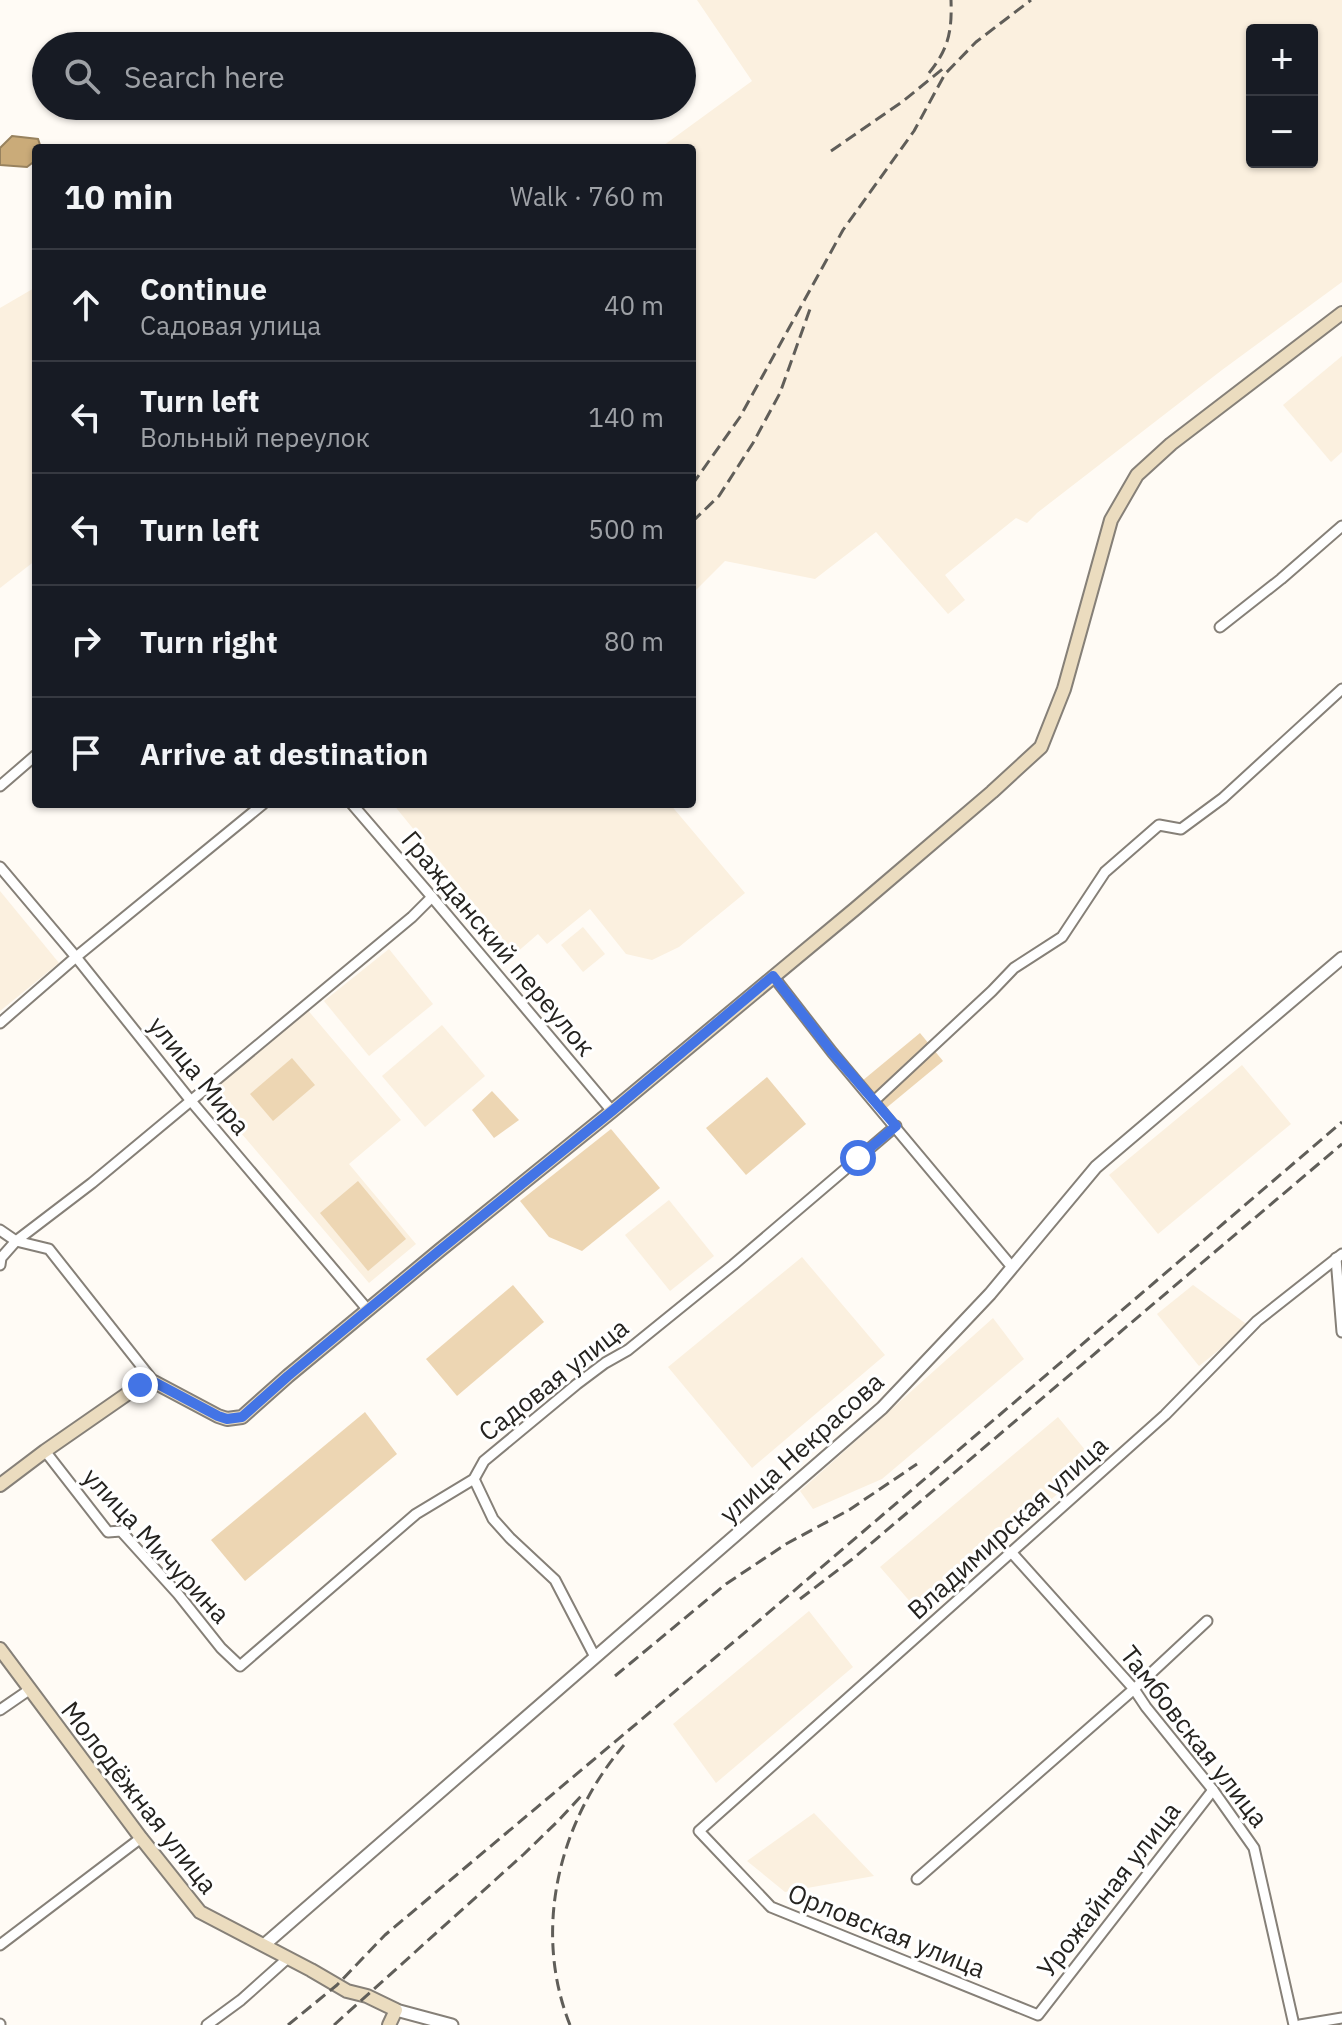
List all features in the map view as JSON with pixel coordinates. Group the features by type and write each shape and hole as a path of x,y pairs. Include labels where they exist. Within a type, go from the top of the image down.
{"main road":[{"path":"0,1485 140,1385 154,1382 218,1416 227,1419 242,1417 992,792 1041,747 1064,689 1111,520 1137,475 1171,444 1342,313"},
{"name":"Молодёжная улица","path":"0,1649 200,1912 347,1991 367,1996 396,2010"},
{"path":"389,2025 396,2010"}],"street":[{"path":"1220,627 1342,526"},
{"path":"874,1101 1014,968 1062,937 1105,872 1159,825 1181,829 1223,798 1342,689"},
{"path":"0,786 32,758"},
{"path":"0,1023 258,808"},
{"name":"Гражданский переулок","path":"355,808 612,1111"},
{"name":"улица Мира","path":"0,867 191,1101 368,1310"},
{"path":"0,1265 1,1258 16,1241 92,1183 412,917 432,897"},
{"name":"улица Некрасова","path":"264,1945 882,1408 990,1294 1096,1167 1342,958"},
{"path":"773,976 1012,1267"},
{"name":"Садовая улица","path":"240,1666 416,1514 474,1479 484,1461 577,1384 628,1350 721,1275 896,1126"},
{"path":"0,1230 16,1241 49,1249 154,1382"},
{"path":"1339,1256 1342,1332"},
{"name":"Владимирская улица","path":"699,1831 1165,1415 1257,1321 1339,1256"},
{"name":"улица Мичурина","path":"45,1451 108,1532 121,1531 240,1666"},
{"path":"474,1479 493,1519 555,1580 595,1657"},
{"name":"Тамбовская улица","path":"1011,1552 1134,1689 1254,1848 1297,2025"},
{"path":"917,1879 1207,1621"},
{"path":"0,1710 29,1690"},
{"name":"Урожайная улица","path":"1038,2015 1213,1790"},
{"name":"Орловская улица","path":"699,1831 771,1907 1038,2015"},
{"path":"0,1945 141,1838"},
{"path":"207,2025 241,2000 288,1958"},
{"path":"396,2010 452,2025"},
{"path":"1297,2025 1342,2018"}],"shaded area":[{"path":"697,0 1342,0 1342,282 1222,370 1027,523 1016,518 945,575 965,600 948,614 876,532 815,579 725,561 696,590 696,144 665,144 752,81"},
{"path":"12,136 38,139 40,144 32,144 32,163 27,167 0,165 0,148"},
{"path":"32,289 32,563 0,588 0,308"},
{"path":"1342,356 1342,452 1331,462 1283,405"},
{"path":"396,808 673,808 745,893 679,947 652,960 626,954 590,909 547,944 538,934 515,954"},
{"path":"0,891 59,963 0,1011"},
{"path":"583,927 605,954 583,972 561,945"},
{"path":"389,949 433,1004 369,1056 324,1001"},
{"path":"306,1008 401,1120 349,1164 416,1244 369,1283 206,1092"},
{"path":"442,1025 485,1076 425,1127 382,1076"},
{"path":"920,1033 943,1061 885,1109 862,1081"},
{"path":"292,1058 315,1085 273,1121 250,1094"},
{"path":"1242,1065 1291,1124 1158,1234 1109,1175"},
{"path":"767,1077 806,1124 746,1175 706,1128"},
{"path":"492,1091 519,1120 494,1138 472,1110"},
{"path":"611,1129 660,1188 582,1251 549,1237 520,1201"},
{"path":"358,1181 406,1239 368,1271 320,1213"},
{"path":"669,1200 714,1256 670,1291 625,1235"},
{"path":"802,1257 885,1355 752,1468 668,1367"},
{"path":"513,1285 544,1322 457,1396 426,1359"},
{"path":"1193,1285 1249,1326 1199,1366 1157,1314"},
{"path":"993,1318 1024,1359 882,1479 813,1509 800,1491"},
{"path":"365,1412 397,1454 245,1581 211,1540"},
{"path":"1058,1417 1095,1462 919,1612 880,1567"},
{"path":"809,1611 853,1667 716,1783 673,1724"},
{"path":"814,1813 874,1876 785,1892 747,1861"}],"railway":[{"path":"929,73 948,39 951,0"},
{"path":"696,479 740,417 843,230 914,131 945,74 976,42 1031,0"},
{"path":"831,151 902,102 945,67"},
{"path":"696,518 719,496 753,443 780,393 810,309"},
{"path":"288,2025 337,1985 385,1935 761,1619 1342,1122"},
{"path":"800,1599 855,1557 1342,1144"},
{"path":"615,1676 726,1584 786,1544 849,1510 917,1464"},
{"path":"570,2025 559,1989 553,1952 553,1915 558,1878 568,1842 583,1807 601,1775 624,1745"},
{"path":"334,2025 524,1854 583,1794"}],"route":[{"path":"140,1385 154,1382 218,1416 227,1419 242,1417 773,976 832,1052 896,1126 858,1158"}]}
